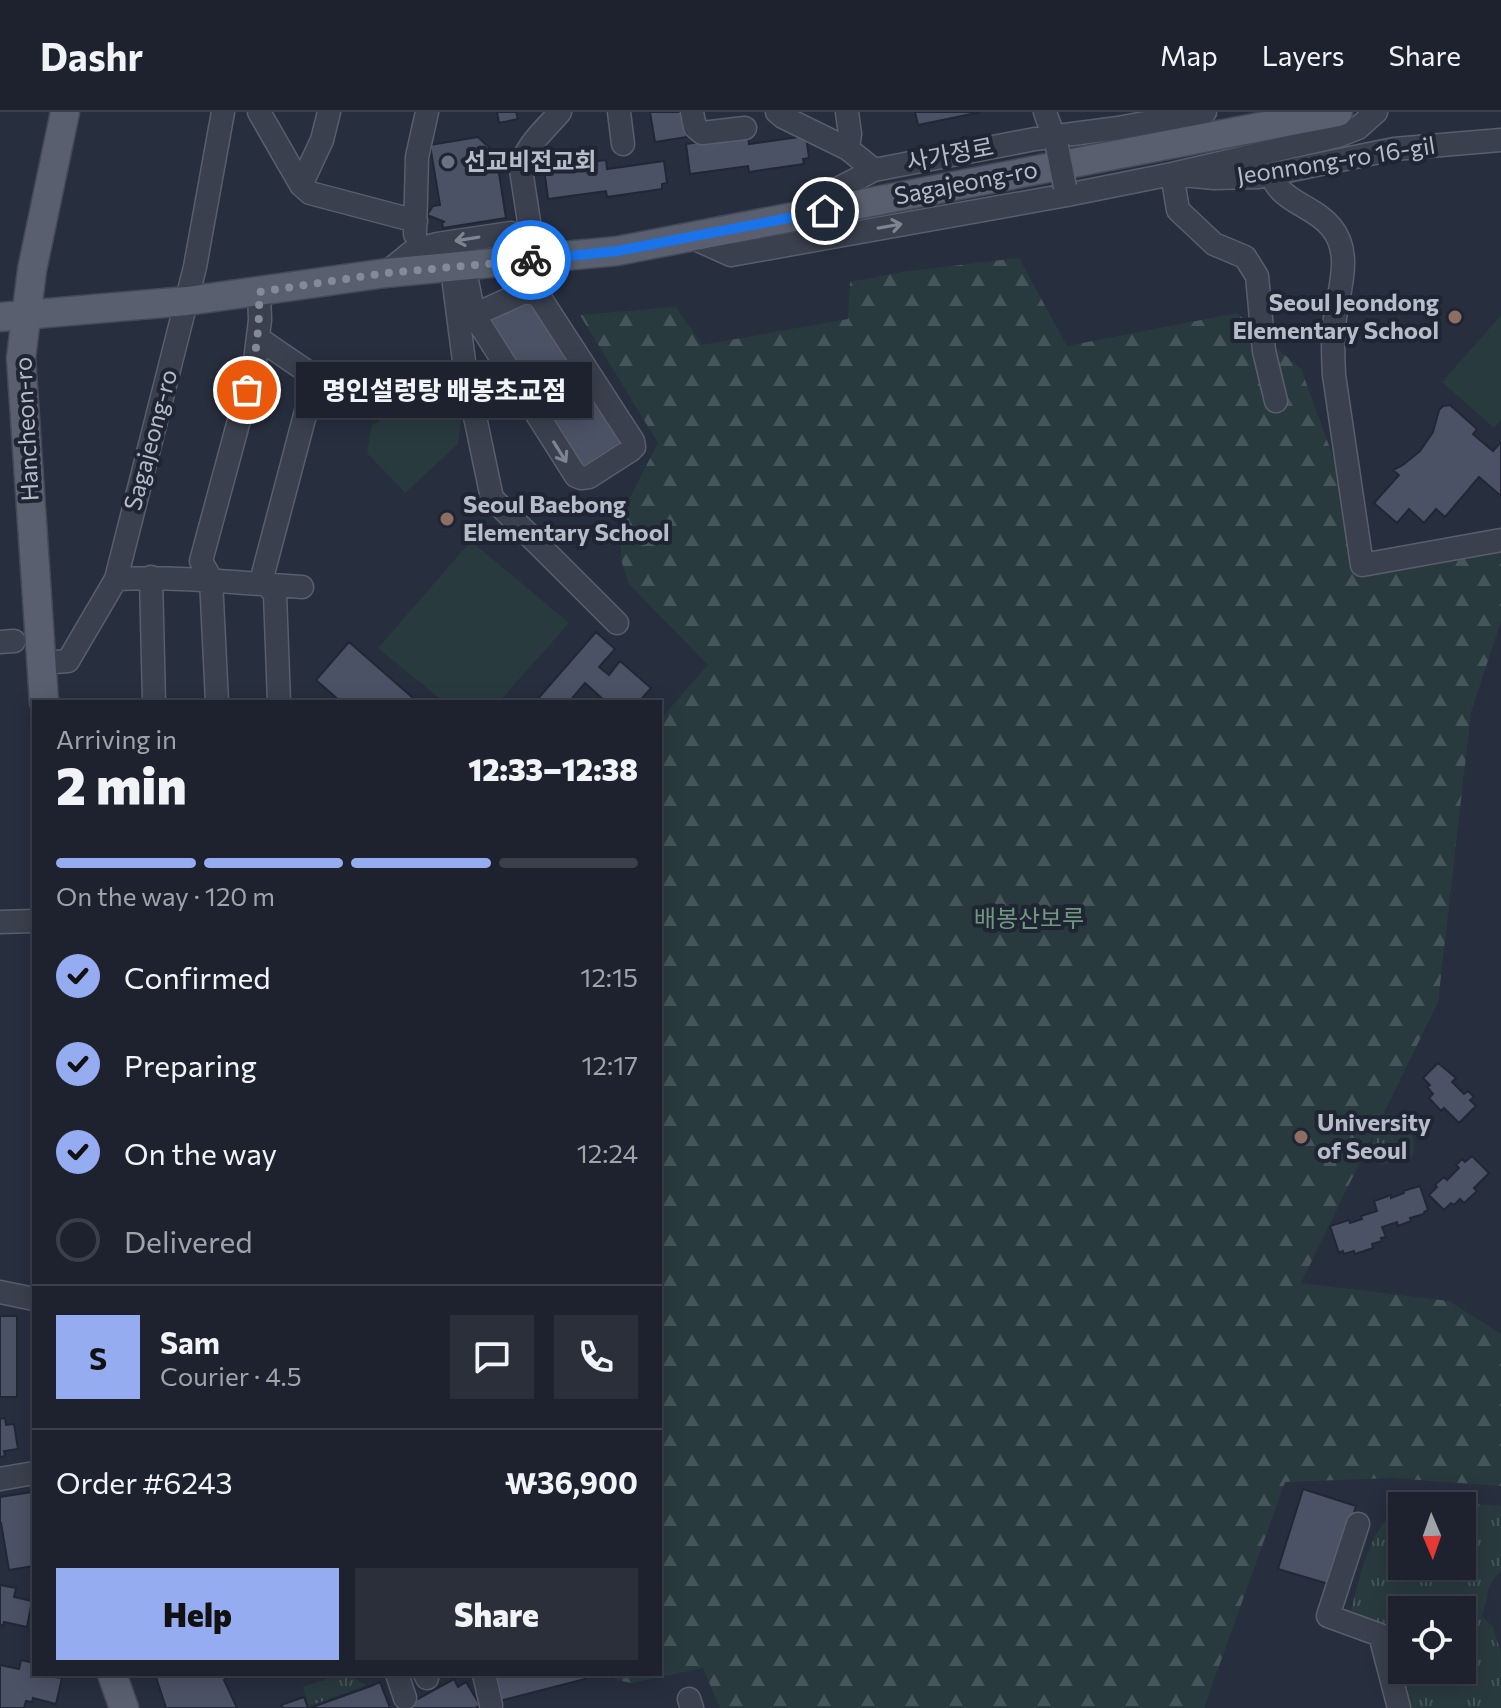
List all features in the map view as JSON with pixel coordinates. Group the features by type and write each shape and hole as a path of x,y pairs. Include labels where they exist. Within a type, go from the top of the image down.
{"main road":[{"name":"Hancheon-ro","path":"44,700 21,358 13,316 32,270 65,112"},
{"name":"Sagajeong-ro","path":"13,316 187,301 386,273 617,251 1338,112"},
{"path":"113,1676 124,1708"}],"street":[{"path":"187,301 223,112"},
{"path":"259,112 301,185 310,193 416,221"},
{"path":"301,185 322,140 329,112"},
{"path":"413,251 417,157 427,112"},
{"path":"525,239 530,228 522,161 560,112"},
{"path":"619,112 623,144"},
{"path":"692,112 695,127 702,133 745,128"},
{"path":"777,112 848,149 874,170"},
{"path":"847,112 850,134 848,149"},
{"path":"1045,112 1056,142 1066,191"},
{"name":"사가정로","path":"795,217 839,188 874,170 1035,139 1056,142 1120,120 1205,112"},
{"path":"693,238 731,255 1066,191 1172,174 1338,136 1358,128 1376,112"},
{"name":"Jeonnong-ro 16-gil","path":"1172,174 1243,178 1394,149 1501,140"},
{"path":"1172,174 1178,210 1214,244 1245,257 1257,276 1264,351 1276,401"},
{"path":"1271,175 1275,186 1283,194 1309,209 1332,229 1340,245 1344,266 1332,347 1362,565 1501,540"},
{"path":"386,273 413,251 437,244 511,233 568,257"},
{"path":"458,267 474,315 576,476 589,477 634,447 539,296 527,291 474,315"},
{"path":"458,267 465,369 492,498 617,623"},
{"path":"217,700 211,579 201,561 255,361 260,320 259,292"},
{"name":"Sagajeong-ro","path":"41,663 68,661 116,579 187,301"},
{"path":"258,338 315,377 263,574 275,594 279,700"},
{"path":"151,577 154,700"},
{"path":"116,579 211,579 302,587"},
{"path":"0,922 32,921"},
{"path":"0,1292 32,1299"},
{"path":"0,1479 32,1473"},
{"path":"1358,1524 1328,1616 1380,1635 1399,1708"},
{"path":"398,1676 405,1698"},
{"path":"484,1676 491,1705"}],"green space":[{"name":"배봉산보루","path":"1019,258 1067,346 1237,313 1301,369 1370,558 1501,538 1501,621 1471,712 1438,1002 1301,1283 1449,1301 1501,1334 1501,1486 1391,1478 1285,1482 1204,1708 720,1708 703,1668 632,1683 616,1680 613,1676 662,1676 662,718 708,665 629,584 622,563 620,539 627,503 658,443 580,315 676,307 702,345 848,319 850,282 902,272"},
{"path":"1501,315 1501,420 1494,428 1442,382"},
{"path":"437,387 461,421 458,444 405,493 367,453 372,425"},
{"path":"471,541 569,623 501,700 442,700 378,648"},
{"path":"1389,1114 1403,1119 1411,1129 1412,1157 1380,1165 1373,1135 1380,1116"},
{"path":"1476,1504 1501,1506 1501,1571 1490,1587 1482,1616 1493,1627 1501,1653 1501,1708 1408,1708 1404,1684 1476,1684 1476,1596 1388,1596 1388,1634 1351,1610 1368,1552 1388,1519 1388,1580 1476,1580"},
{"path":"335,1676 352,1677 367,1685 309,1706 303,1687"}],"building":[{"path":"497,112 516,112 518,119 499,123"},
{"path":"650,112 683,112 687,137 655,142"},
{"path":"915,112 981,112 918,125"},
{"path":"748,135 749,144 806,136 809,158 803,159 804,164 749,172 748,166 690,174 686,144"},
{"path":"478,137 496,154 506,218 443,228 442,222 445,222 427,215 433,206 440,205 430,145"},
{"path":"606,160 607,169 664,161 667,183 662,184 662,189 607,197 606,191 548,199 544,168"},
{"path":"527,294 626,440 582,468 485,319"},
{"path":"1450,405 1477,429 1473,434 1493,451 1501,442 1501,496 1479,477 1445,517 1436,509 1424,523 1409,509 1397,523 1374,503 1399,475 1393,470 1420,451 1433,432 1439,410"},
{"path":"596,632 615,649 599,667 609,675 620,661 651,688 641,700 604,700 585,683 571,700 537,700"},
{"path":"349,642 413,698 339,700 316,680"},
{"path":"1438,1063 1456,1078 1452,1082 1464,1094 1468,1091 1474,1097 1470,1100 1476,1106 1459,1123 1429,1098 1433,1094 1423,1078"},
{"path":"1472,1156 1489,1173 1464,1203 1460,1199 1444,1210 1429,1195 1437,1187 1435,1185 1444,1177 1447,1180 1459,1168 1456,1165 1462,1159 1465,1162"},
{"path":"1420,1186 1428,1210 1424,1214 1398,1226 1397,1222 1382,1227 1386,1237 1372,1244 1373,1248 1355,1254 1354,1251 1339,1253 1330,1226 1362,1219 1361,1216 1377,1211 1374,1201 1391,1195 1391,1198"},
{"path":"0,1316 17,1316 17,1397 0,1397"},
{"path":"5,1418 6,1425 14,1424 18,1449 4,1451 5,1456 0,1457 0,1419"},
{"path":"1303,1489 1356,1506 1332,1585 1278,1569"},
{"path":"32,1492 32,1566 9,1570 0,1523 0,1497"},
{"path":"0,1585 16,1588 14,1597 32,1601 27,1627 4,1622 3,1626 0,1625"},
{"path":"21,1660 32,1663 32,1676 62,1678 56,1704 33,1698 32,1702 26,1701 24,1708 0,1708 0,1665 19,1669"},
{"path":"156,1676 229,1676 224,1680 237,1708 166,1708"},
{"path":"493,1676 584,1676 585,1679 499,1701"},
{"path":"454,1679 458,1687 466,1682 480,1705 475,1708 406,1708 405,1706"},
{"path":"380,1682 390,1708 310,1708 371,1686"},
{"path":"304,1697 308,1708 283,1708 281,1705"}],"way so far":[{"path":"247,390 258,338 259,292 386,273 531,260"}],"place":[{"name":"선교비전교회","path":"448,162"},
{"name":"Seoul Jeondong Elementary School","path":"1455,317"},
{"name":"명인설렁탕 배봉초교점","path":"247,390"},
{"name":"Seoul Baebong Elementary School","path":"447,519"},
{"name":"University of Seoul","path":"1301,1137"}],"route":[{"path":"531,260 617,251 825,211"}]}
